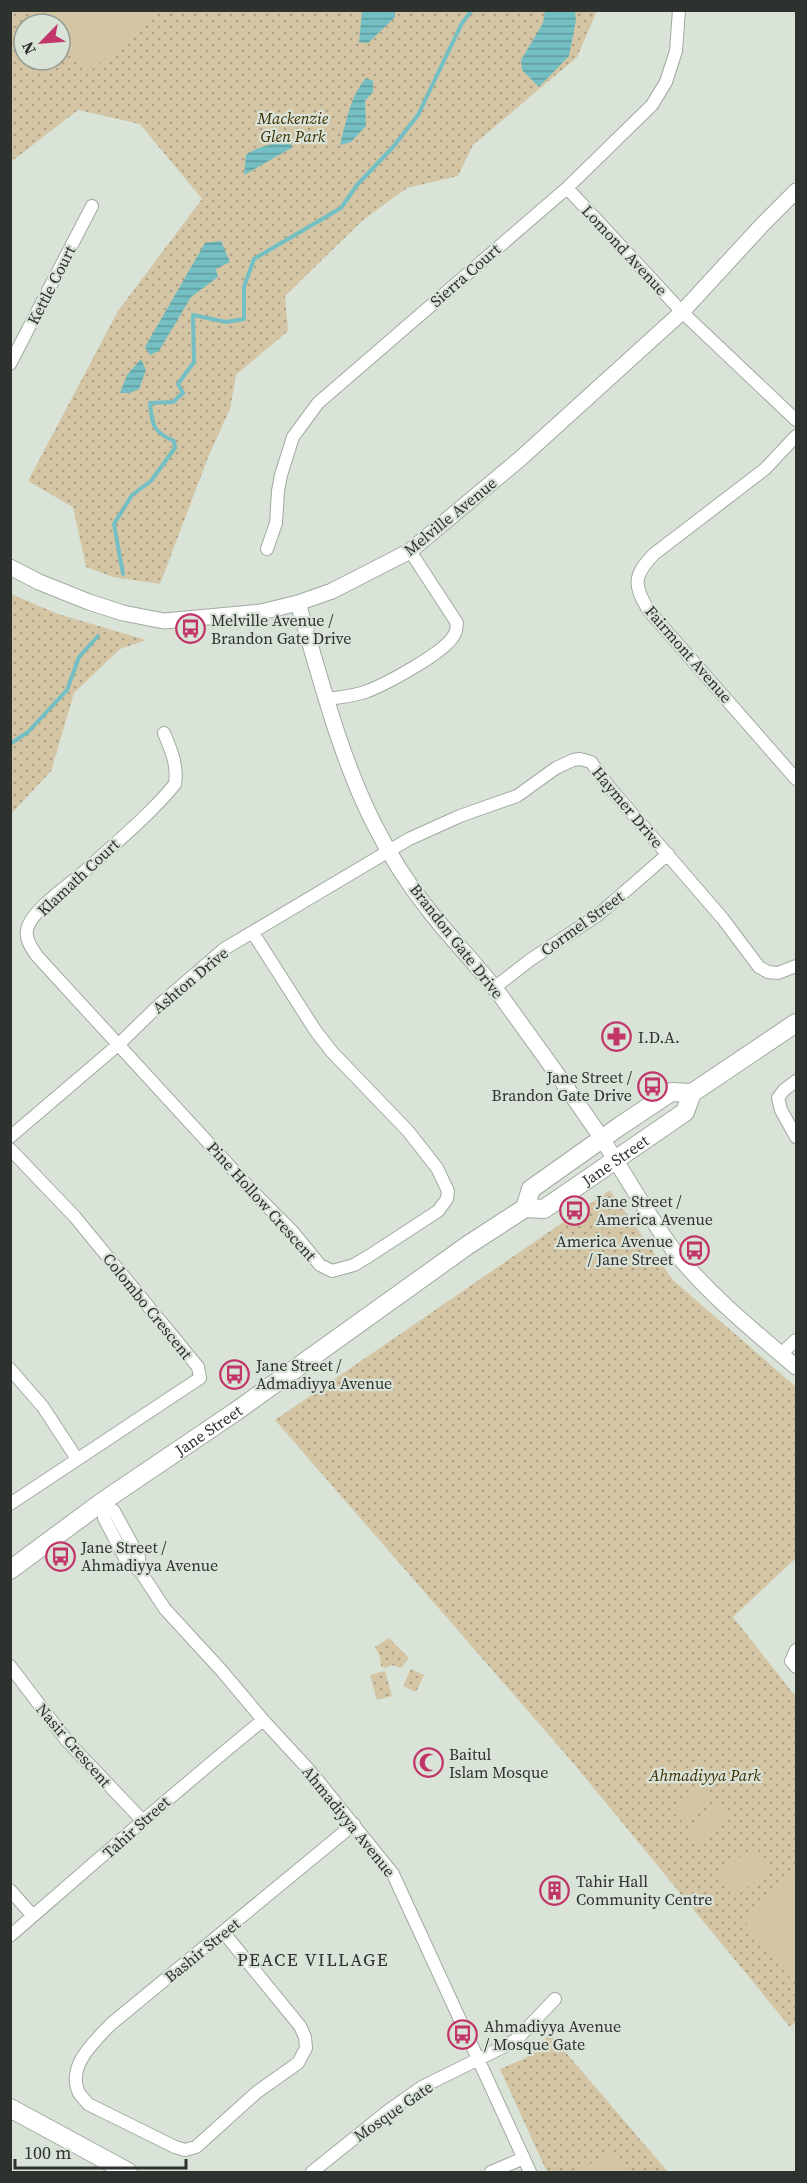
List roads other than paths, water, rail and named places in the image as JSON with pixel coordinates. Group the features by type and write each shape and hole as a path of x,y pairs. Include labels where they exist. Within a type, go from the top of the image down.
{"main road":[{"name":"Jane Street","path":"10,1570 102,1502 235,1412 468,1245 525,1208 544,1209 685,1112 692,1094 796,1023"},
{"name":"Jane Street","path":"525,1208 531,1189 602,1139 671,1092 692,1094"},
{"path":"10,2108 128,2172"}],"street":[{"name":"Sierra Court","path":"267,549 276,523 279,483 293,437 318,403 567,188 652,105 666,82 676,51 679,10"},
{"name":"Lomond Avenue","path":"567,188 682,312 796,420"},
{"name":"Melville Avenue","path":"10,567 39,582 89,602 123,613 164,621 261,612 298,603 332,591 410,551 521,458 682,312 796,190"},
{"name":"Kettle Court","path":"10,364 92,206"},
{"name":"Fairmont Avenue","path":"796,436 765,469 654,554 641,568 637,579 638,591 649,611 796,779"},
{"path":"328,699 364,693 389,681 432,655 450,641 455,633 457,623 410,551"},
{"name":"Brandon Gate Drive","path":"298,603 357,785 374,823 426,908 483,972 602,1139 643,1207 685,1263 705,1286 741,1320 796,1367"},
{"name":"Klamath Court","path":"119,1044 37,956 28,939 27,931 40,909 84,872 175,784 177,772 164,733"},
{"name":"Haymer Drive","path":"390,851 409,839 460,816 517,796 556,768 580,759 591,762 610,788 723,920 759,967 768,972 778,973 796,966"},
{"name":"Ashton Drive","path":"10,1137 119,1044 224,949 390,851"},
{"name":"Cormel Street","path":"494,988 530,960 598,915 668,854"},
{"name":"Pine Hollow Crescent","path":"119,1044 258,1197 292,1231 320,1265 332,1271 354,1265 438,1210 447,1199 448,1191 437,1168 408,1131 326,1045 293,999 253,933"},
{"path":"796,1081 778,1098 781,1110 796,1137"},
{"name":"Colombo Crescent","path":"10,1149 75,1217 198,1366 200,1378 10,1504"},
{"path":"781,1354 796,1340"},
{"path":"10,1369 43,1407 77,1459"},
{"name":"Ahmadiyya Avenue","path":"102,1502 104,1518 127,1562 140,1571 165,1609 310,1771 393,1874 530,2172"},
{"name":"Nasir Crescent","path":"10,1666 67,1741 141,1820"},
{"name":"Tahir Street","path":"10,1936 110,1851 141,1820 263,1720"},
{"name":"Bashir Street","path":"224,1933 300,2026 305,2037 306,2048 298,2062 257,2092 196,2147 185,2150 88,2104 79,2092 75,2076 86,2052 111,2024 354,1824"},
{"path":"10,1890 33,1916"},
{"name":"Mosque Gate","path":"312,2172 422,2087 518,2037 555,1999"},
{"path":"491,2172 524,2158"}],"water":[{"path":"362,11 395,11 395,17 368,43 359,42"},
{"path":"545,11 575,11 576,20 569,56 539,87 522,70 521,60 543,23"},
{"path":"366,78 373,81 373,92 365,101 366,126 351,142 340,145 352,101"},
{"path":"286,139 293,147 244,175 246,155 256,149"},
{"path":"221,241 230,262 216,269 218,277 191,297 159,351 150,355 145,347 205,243"},
{"path":"141,359 146,370 139,389 130,393 120,393 127,375"}],"waterway":[{"path":"123,574 114,524 132,495 151,481 175,448 174,441 155,427 150,403 173,402 183,393 178,384 194,362 193,315 226,322 244,319 244,287 254,259 341,208 357,185 393,147 418,115 462,23 472,10"},
{"path":"10,744 28,732 67,690 79,657 98,636"}],"place":[{"name":"Melville Avenue / Brandon Gate Drive","path":"190,629"},
{"name":"I.D.A.","path":"617,1037"},
{"name":"Jane Street / Brandon Gate Drive","path":"653,1086"},
{"name":"Jane Street / America Avenue","path":"575,1210"},
{"name":"America Avenue / Jane Street","path":"694,1250"},
{"name":"Jane Street / Admadiyya Avenue","path":"235,1374"},
{"name":"Jane Street / Ahmadiyya Avenue","path":"60,1556"},
{"name":"Baitul Islam Mosque","path":"428,1763"},
{"name":"Tahir Hall Community Centre","path":"555,1890"},
{"name":"Ahmadiyya Avenue / Mosque Gate","path":"463,2035"}],"district":[{"name":"PEACE VILLAGE","path":"313,1959"}],"park label":[{"name":"Mackenzie Glen Park","path":"293,127"},
{"name":"Ahmadiyya Park","path":"705,1775"}]}
